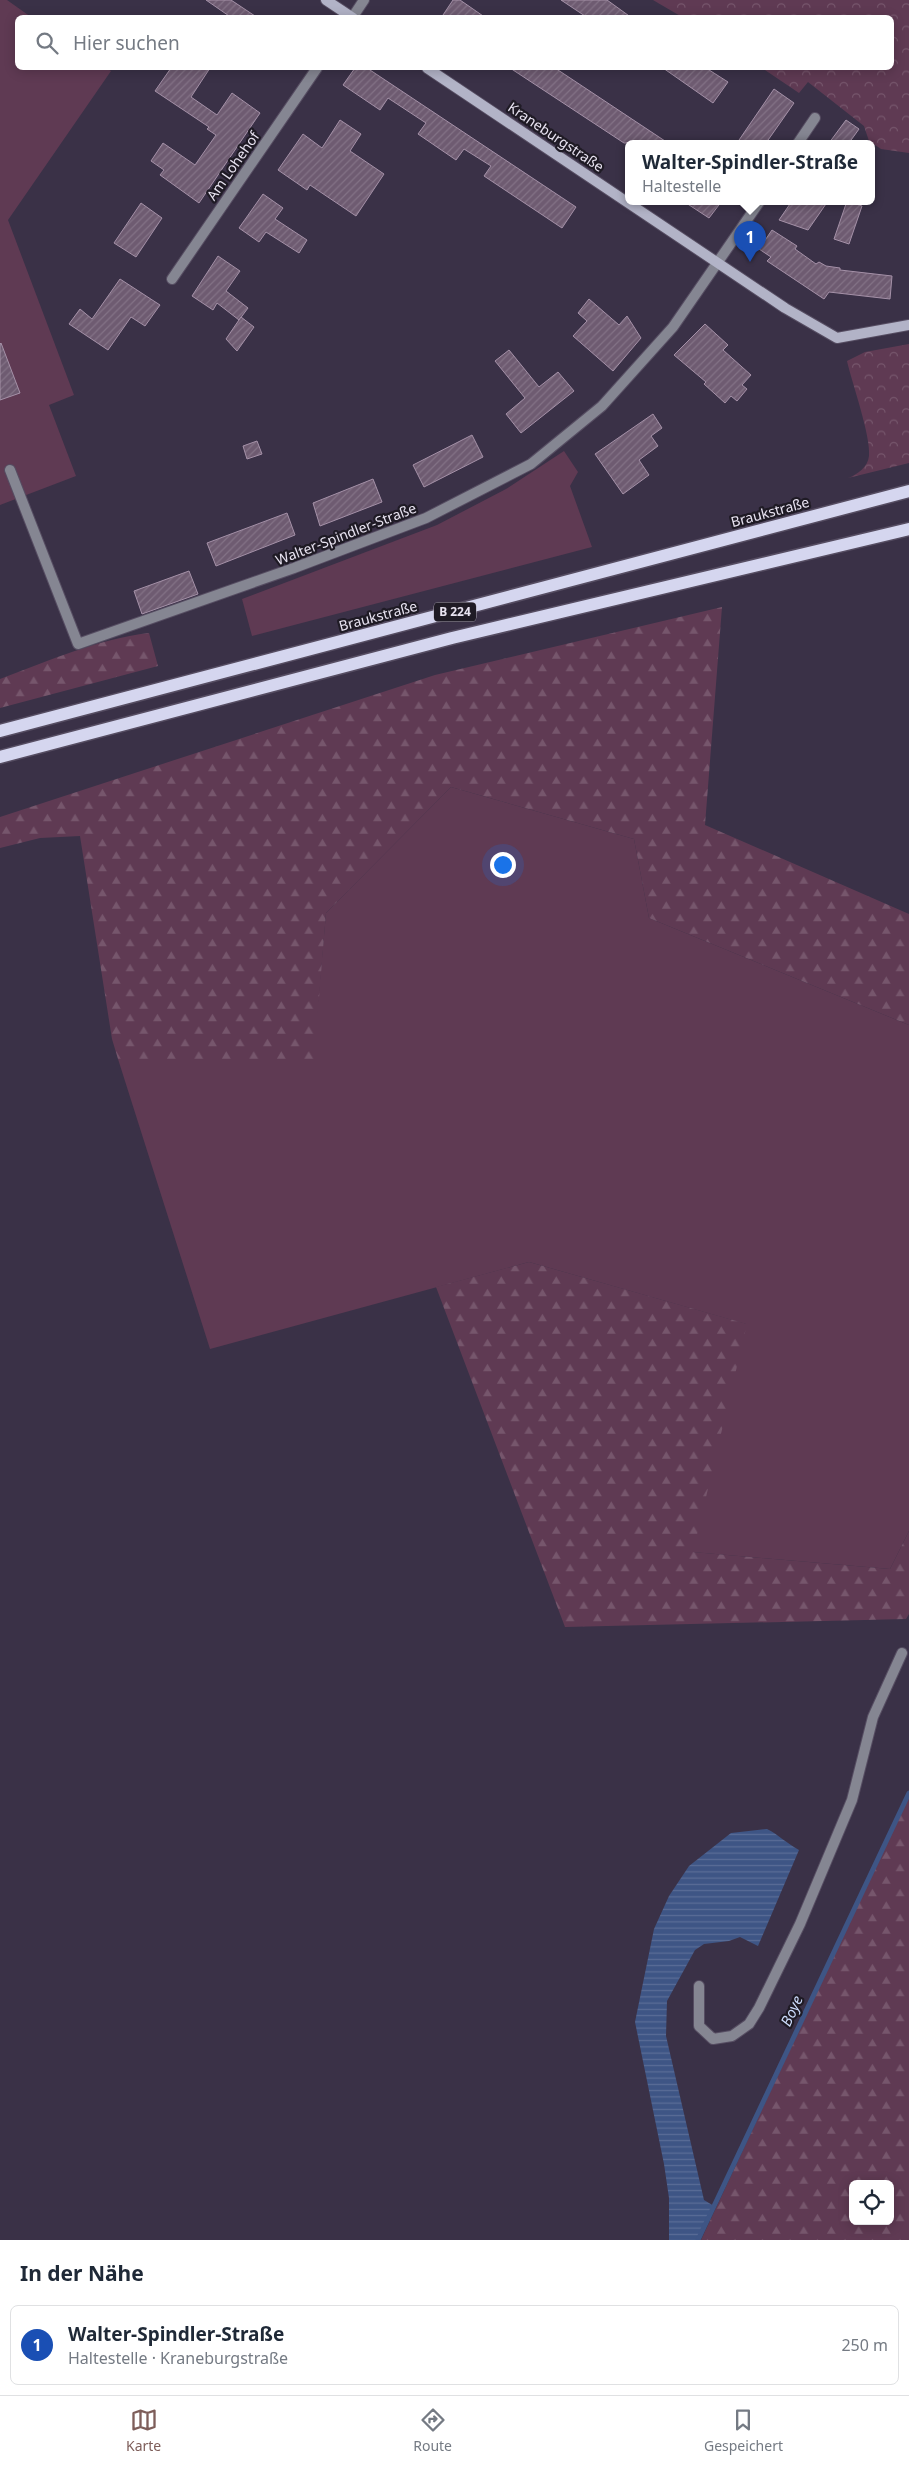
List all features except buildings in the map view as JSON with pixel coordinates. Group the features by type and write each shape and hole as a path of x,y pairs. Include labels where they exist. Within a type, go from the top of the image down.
{"main road":[{"name":"Braukstraße","path":"0,731 909,491"},
{"name":"B 224","path":"0,758 452,638 909,529"}],"street":[{"path":"326,0 349,15"},
{"path":"353,15 364,0"},
{"name":"Am Lohehof","path":"172,279 316,70"},
{"name":"Kraneburgstraße","path":"430,70 625,200"},
{"path":"800,140 815,118"},
{"name":"Kraneburgstraße","path":"633,205 785,308 838,338 909,325"},
{"path":"719,262 757,205"},
{"name":"Walter-Spindler-Straße","path":"10,470 78,644 294,568 426,518 531,464 602,406 673,327 719,262"},
{"path":"699,1986 699,2026 713,2039 732,2036 749,2024 760,2008 800,1924 852,1800 873,1717 902,1653"}],"green space":[{"path":"0,0 7,0 28,15 15,15 15,70 111,71 8,220 74,395 49,405 76,476 0,505"},
{"path":"653,0 909,0 909,153 881,149 875,145 875,140 869,140 864,126 808,82 799,93 765,70 894,70 894,15 679,15"},
{"path":"909,344 909,463 848,478 855,475 867,464 869,447 847,361 865,352"},
{"path":"564,451 578,472 570,486 592,547 252,636 242,599 437,525 506,489"},
{"path":"722,607 705,825 909,914 909,1025 649,918 634,839 451,787 326,913 314,1059 118,1059 112,1039 80,836 40,838 0,848 0,817 435,675"},
{"path":"149,633 158,666 0,708 0,679 92,645"},
{"path":"451,787 634,839 649,918 909,1025 909,1531 890,1569 692,1552 746,1324 529,1262 210,1349 118,1059 313,1059 326,913"},
{"path":"529,1262 747,1324 693,1552 890,1569 909,1531 909,1614 906,1619 565,1627 436,1287"},
{"path":"909,1795 909,2240 701,2240"}],"water":[{"path":"767,1829 799,1850 758,1946 740,1937 729,1941 704,1944 695,1950 667,2001 666,2036 704,2200 714,2206 698,2240 669,2240 669,2198 664,2164 635,2022 654,1929 669,1896 689,1866 731,1833"}],"waterway":[{"name":"Boye","path":"698,2240 909,1793"}],"place":[{"name":"Walter-Spindler-Straße","path":"750,262"}]}
